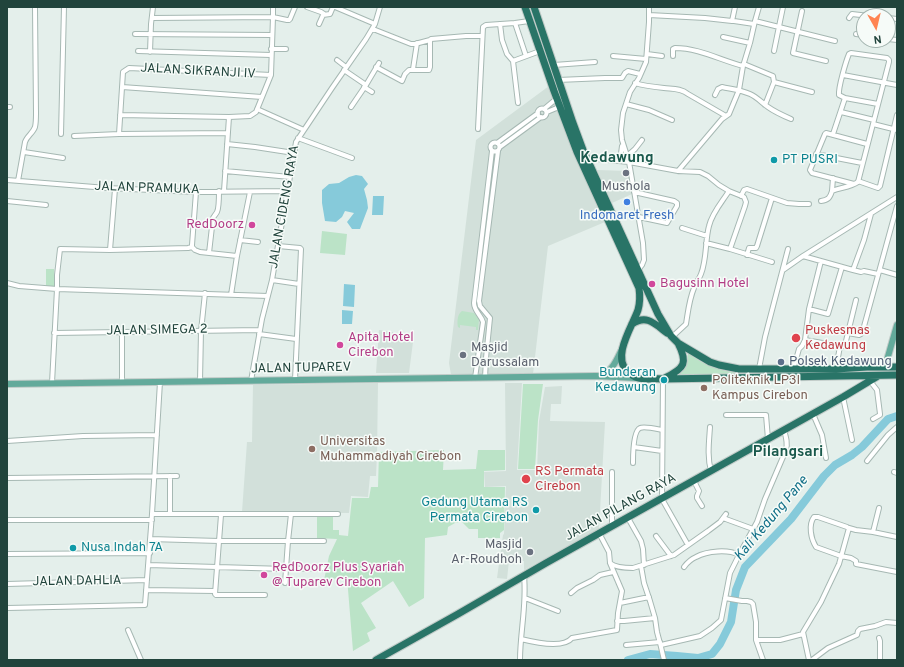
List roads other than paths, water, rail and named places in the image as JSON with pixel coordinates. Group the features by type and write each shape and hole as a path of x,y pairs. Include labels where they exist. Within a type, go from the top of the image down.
{"highway":[{"path":"525,7 559,107 618,236 640,293 638,308 622,349 621,358 624,367 629,372 637,378 663,379 868,379 878,376 897,375"},
{"path":"534,7 554,65 580,151 587,158 601,198"},
{"path":"618,236 658,314 672,336 678,343 710,362 739,369 759,370 897,367"},
{"path":"632,324 638,320 649,320 672,336"},
{"path":"663,379 678,371 683,364 684,358 678,343"},
{"path":"867,367 868,379"},
{"name":"JALAN PILANG RAYA","path":"376,660 612,526 768,440 843,397 868,379"}],"main road":[{"path":"885,367 897,325"},
{"path":"596,376 603,375 610,370 622,349"},
{"name":"JALAN TUPAREV","path":"7,384 596,376 637,378"}],"street":[{"path":"18,181 27,138 35,128 35,7"},
{"path":"61,134 64,7"},
{"path":"150,52 153,7"},
{"path":"120,115 230,117 253,115 262,97 270,75 273,7"},
{"path":"152,18 273,17 289,20 294,7"},
{"path":"307,7 324,14 330,14 334,7 375,24"},
{"name":"JALAN CIDENG RAYA","path":"251,381 259,332 272,280 296,142 373,29 380,7"},
{"path":"637,271 644,260 644,252 629,162 621,136 621,130 623,113 630,92 646,59 649,7"},
{"path":"649,15 732,21 735,7"},
{"path":"678,171 730,112 739,90 759,7"},
{"path":"774,51 783,7"},
{"path":"802,11 793,52 826,61"},
{"path":"319,24 324,14"},
{"path":"848,18 852,14 856,14"},
{"path":"478,129 480,114 483,28 484,26 530,21"},
{"path":"734,22 754,23 779,27 835,41"},
{"path":"516,23 526,56"},
{"path":"500,24 502,40 507,54 513,61 518,103"},
{"path":"373,29 411,44 434,38 482,36"},
{"path":"135,34 272,35"},
{"path":"723,37 750,44"},
{"path":"350,107 365,86 377,65 402,82 407,71 413,69 428,70 430,67 430,40"},
{"path":"413,69 417,43"},
{"path":"673,56 673,49 675,48 699,50 772,75 774,82 765,105"},
{"path":"271,49 286,49"},
{"path":"138,51 271,55"},
{"path":"513,61 540,51"},
{"path":"832,191 840,188 846,188 857,183 858,181 889,62 887,58 851,53 849,54 838,93 839,96 878,104"},
{"path":"646,54 662,56"},
{"path":"614,56 646,59"},
{"path":"337,60 372,92"},
{"path":"554,65 595,62"},
{"name":"JALAN SIKRANJI IV","path":"122,87 123,72 129,68 270,75"},
{"path":"558,80 622,78 628,71 640,74"},
{"path":"843,75 897,85"},
{"path":"774,82 812,92"},
{"path":"635,83 684,91 726,116"},
{"path":"119,134 122,87 262,97"},
{"path":"715,94 718,89 722,87 739,90 756,97 765,105 791,119"},
{"path":"833,134 845,98"},
{"path":"498,147 545,116 546,110 556,99"},
{"path":"626,104 649,110 672,120"},
{"path":"492,150 496,151 498,147 538,113 540,109 546,110 559,107"},
{"path":"256,109 304,130"},
{"path":"840,112 895,130"},
{"path":"538,113 538,115 542,117"},
{"path":"858,181 878,188 879,187 895,130 897,115"},
{"path":"209,253 213,218 218,209 225,171 230,117"},
{"path":"854,184 812,173 810,170 825,134 828,132 867,144"},
{"path":"74,136 228,133"},
{"path":"298,138 352,158"},
{"path":"627,156 642,140"},
{"path":"475,378 483,322 474,307 492,150 490,148 491,144 494,142 498,147 479,304 490,318 485,378"},
{"path":"227,144 294,153"},
{"path":"620,162 623,144"},
{"path":"24,152 62,158"},
{"path":"816,154 862,162"},
{"path":"587,158 629,162 678,171 700,172 729,191 741,196 746,202 730,250"},
{"path":"225,171 290,177"},
{"path":"821,201 827,200 830,197 833,178"},
{"name":"JALAN PRAMUKA","path":"7,180 196,192 287,191"},
{"path":"110,250 115,188"},
{"path":"741,196 744,190 747,189 789,204 809,204"},
{"path":"672,336 686,324 688,307 694,288 701,274 709,224 729,191"},
{"path":"192,247 196,192"},
{"path":"231,295 250,192"},
{"path":"634,192 677,203 677,206 667,223 639,217"},
{"path":"783,270 897,197"},
{"path":"747,254 749,248 756,248 772,198"},
{"path":"7,201 46,205"},
{"path":"848,333 856,335 861,334 897,206"},
{"path":"853,270 872,214"},
{"path":"682,228 707,236"},
{"path":"240,240 258,242"},
{"path":"706,244 772,262"},
{"path":"278,246 301,249 295,380"},
{"path":"52,383 57,275 60,249 110,250 192,247 195,250 209,253 237,256"},
{"path":"759,370 780,275 783,270 788,249"},
{"path":"804,256 852,270 878,274"},
{"path":"479,257 485,258"},
{"path":"793,370 799,349 805,340 809,309 821,261"},
{"path":"478,264 484,265"},
{"path":"809,309 828,314 842,267"},
{"path":"880,270 897,275"},
{"path":"272,280 299,284"},
{"path":"7,283 19,286 57,289 268,296"},
{"path":"200,381 200,331 204,293"},
{"path":"805,340 844,346 856,300"},
{"name":"JALAN SIMEGA 2","path":"54,332 259,332 296,339"},
{"path":"122,332 122,382"},
{"path":"836,369 840,346"},
{"path":"663,379 662,499 688,545"},
{"path":"868,379 877,390 880,415 873,419"},
{"path":"7,608 146,604 160,382"},
{"path":"843,397 852,440"},
{"path":"813,414 822,435 826,458"},
{"path":"726,415 766,415 768,440"},
{"path":"710,427 708,446 711,471"},
{"path":"867,461 897,427"},
{"path":"633,463 636,432 639,428 662,430"},
{"path":"626,645 661,646 700,636 721,620 730,573 756,522 786,450 787,440 784,430"},
{"path":"7,441 82,436 157,435"},
{"path":"634,447 662,451"},
{"path":"612,472 612,526"},
{"path":"170,476 170,514"},
{"path":"7,478 177,476"},
{"path":"694,481 699,491 697,498 702,506"},
{"path":"873,532 879,508"},
{"path":"152,514 338,514"},
{"path":"285,583 291,514"},
{"path":"221,515 215,594 265,595"},
{"path":"610,564 614,566 633,568 671,556 708,531 725,516 753,528"},
{"path":"847,527 814,517 811,521 811,531 814,543 816,546 841,556 851,558 856,561 856,564 897,572"},
{"path":"628,518 641,541 643,549 642,566 644,583 655,618 663,659"},
{"path":"7,520 152,520"},
{"path":"809,660 803,634 804,628 821,602 838,564 849,528 897,537"},
{"path":"521,639 545,644 567,642 572,638 617,631 618,613 622,591 610,564 609,552 600,533"},
{"path":"656,536 671,556"},
{"path":"150,539 219,541 324,541"},
{"path":"684,567 696,557 706,553 721,551 739,555"},
{"path":"7,554 150,553"},
{"path":"148,565 217,568 322,568"},
{"path":"571,593 600,575 613,572"},
{"path":"520,660 526,588 524,576"},
{"name":"JALAN DAHLIA","path":"7,584 147,580"},
{"path":"146,590 215,591"},
{"path":"620,603 649,597"},
{"path":"525,598 558,611"},
{"path":"725,598 751,602 753,604 756,622 756,640 763,660"},
{"path":"617,621 655,618"},
{"path":"812,660 828,648 857,635 860,629 886,622 897,623"},
{"path":"128,630 141,660"},
{"path":"756,640 780,640 803,634"},
{"path":"879,638 880,660"}],"water":[{"path":"356,175 362,176 368,184 364,189 368,208 360,229 352,229 347,222 354,213 345,211 342,217 336,222 325,221 322,203 322,190 329,184 339,183"},
{"path":"373,196 384,196 383,215 372,215"},
{"path":"344,284 355,285 354,307 343,306"},
{"path":"342,310 353,311 352,324 342,324"}],"waterway":[{"name":"Kali Kedung Pane","path":"628,660 650,654 698,658 712,654 720,644 731,622 736,590 745,567 791,519 824,476 835,465 862,447 888,419 897,416"}],"place":[{"name":"PT PUSRI","path":"774,160"},
{"name":"Mushola","path":"626,173"},
{"name":"Indomaret Fresh","path":"627,202"},
{"name":"RedDoorz","path":"252,225"},
{"name":"Bagusinn Hotel","path":"652,284"},
{"name":"Puskesmas Kedawung","path":"796,338"},
{"name":"Apita Hotel Cirebon","path":"340,345"},
{"name":"Masjid Darussalam","path":"463,355"},
{"name":"Polsek Kedawung","path":"781,362"},
{"name":"Bunderan Kedawung","path":"664,380"},
{"name":"Politeknik LP3I Kampus Cirebon","path":"704,388"},
{"name":"Universitas Muhammadiyah Cirebon","path":"312,449"},
{"name":"RS Permata Cirebon","path":"526,479"},
{"name":"Gedung Utama RS Permata Cirebon","path":"536,510"},
{"name":"Nusa Indah 7A","path":"73,548"},
{"name":"Masjid Ar-Roudhoh","path":"530,552"},
{"name":"RedDoorz Plus Syariah @ Tuparev Cirebon","path":"264,575"}],"district":[{"name":"Kedawung","path":"617,159"},
{"name":"Pilangsari","path":"788,453"}]}
